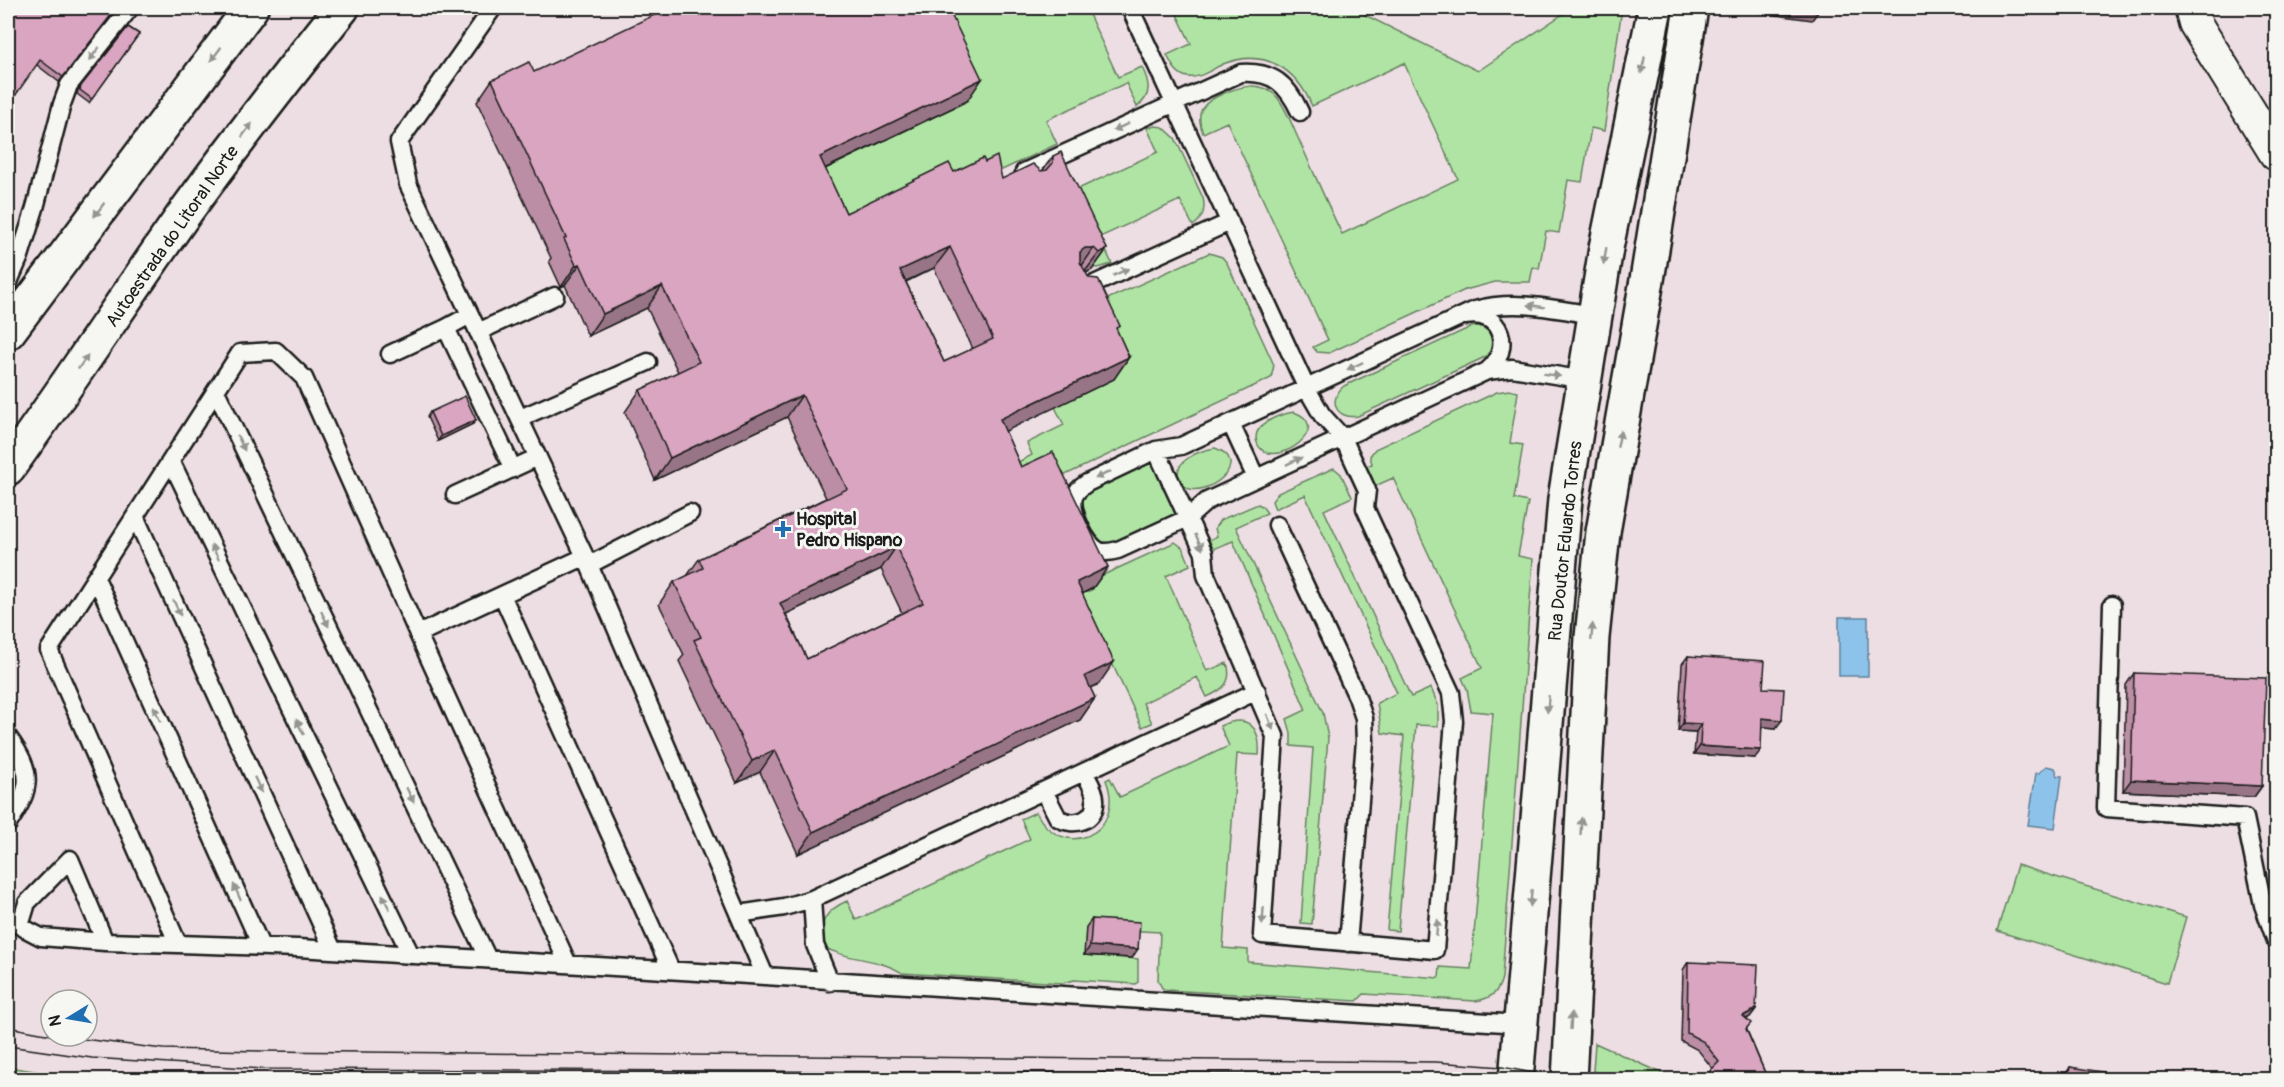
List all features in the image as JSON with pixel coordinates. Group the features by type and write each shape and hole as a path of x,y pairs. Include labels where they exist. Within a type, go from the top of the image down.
{"main road":[{"path":"8,332 251,8"},
{"name":"Autoestrada do Litoral Norte","path":"8,468 187,210 282,81 342,8"},
{"name":"Rua Doutor Eduardo Torres","path":"1516,1080 1565,499 1594,315 1654,8"},
{"name":"Rua Doutor Eduardo Torres","path":"1569,1080 1590,660 1603,532 1691,8"}],"street":[{"path":"2192,8 2195,23 2277,154"}],"lane":[{"path":"8,284 20,256 35,208 69,85 130,8"},
{"path":"493,8 399,142 408,184 586,561 765,976"},
{"path":"1130,8 1307,388 1322,415 1343,438 1367,490 1365,508 1448,685 1455,712 1435,950 1262,935 1275,745 1272,726 1206,575 1204,553 1156,450"},
{"path":"1028,182 1024,172 1229,76 1255,72 1267,75 1288,90 1300,112"},
{"path":"1074,279 1080,291 1230,222"},
{"path":"478,332 555,296"},
{"path":"1461,317 1473,315 1484,317 1493,323 1499,332 1503,343 1501,354 1487,371 1206,501 1188,518 1118,550 1099,551 1086,538 1073,506 1074,496 1079,488 1156,450 1181,446 1461,317 1487,307 1511,304 1594,315"},
{"path":"390,354 470,315"},
{"path":"446,328 513,469"},
{"path":"178,944 49,650 240,353 276,351 304,378 568,964"},
{"path":"520,418 648,362"},
{"path":"1487,371 1512,368 1585,380"},
{"path":"216,391 488,959"},
{"path":"8,488 50,410"},
{"path":"1231,424 1256,478"},
{"path":"455,495 538,457"},
{"path":"171,461 411,955"},
{"path":"418,634 690,513"},
{"path":"135,516 333,950"},
{"path":"1277,525 1358,697 1364,718 1365,741 1348,943"},
{"path":"96,578 261,946"},
{"path":"502,595 671,970"},
{"path":"2112,605 2106,808 2245,818 2263,905 2277,941"},
{"path":"739,914 812,900 1257,692"},
{"path":"8,737 24,763 27,784 23,802 8,824"},
{"path":"1044,791 1058,818 1074,824 1083,822 1094,809 1096,800 1084,772"},
{"path":"105,942 70,859 27,903 20,926 41,937 105,942 333,950 1520,1024"},
{"path":"812,900 814,945 830,982"}],"green space":[{"path":"923,8 1086,8 1118,77 1142,67 1148,83 1146,98 1137,107 1126,83 1046,120 1057,144 983,179 831,234 805,178 967,101"},
{"path":"1174,8 1351,8 1478,71 1572,8 1622,8 1604,131 1591,128 1582,182 1568,180 1559,233 1546,231 1539,269 1533,267 1530,282 1495,282 1465,290 1329,353 1317,352 1313,347 1328,340 1227,122 1203,133 1200,116 1205,105 1222,94 1251,86 1264,88 1277,97 1289,117 1342,234 1458,179 1404,63 1312,106 1297,81 1288,72 1265,60 1252,58 1238,60 1223,64 1199,76 1184,76 1176,70 1167,55 1191,44"},
{"path":"1163,127 1175,138 1203,198 1204,210 1201,217 1193,226 1180,200 1100,237 1112,264 1098,268 1090,267 1078,189 1158,152 1147,128"},
{"path":"1209,253 1222,257 1227,263 1274,365 1271,378 1044,485 1023,480 1015,464 1032,455 1027,443 1064,425 1055,407 1114,379 1106,361 1072,315"},
{"path":"1479,326 1489,332 1493,340 1492,348 1485,357 1358,416 1344,415 1336,408 1336,397 1344,386 1471,327"},
{"path":"1509,390 1518,392 1510,443 1523,445 1514,499 1528,502 1518,556 1533,559 1502,978 1493,994 1475,1001 1364,994 1357,1001 1166,990 1162,988 1158,980 1160,932 1086,928 1085,955 1138,959 1138,982 1135,984 1074,980 1063,983 902,973 883,964 842,954 822,946 825,918 839,905 847,901 856,920 1030,839 1021,819 1036,812 1047,827 1061,836 1075,839 1089,835 1100,827 1108,815 1110,799 1106,780 1110,778 1120,797 1229,746 1220,726 1238,721 1251,725 1255,730 1258,737 1259,755 1237,754 1223,948 1248,950 1248,962 1439,978 1440,967 1471,969 1493,713 1471,711 1467,689 1462,678 1482,668 1393,478 1373,487 1364,467 1372,464 1370,456 1375,449 1497,392"},
{"path":"1294,412 1304,418 1308,425 1303,439 1287,451 1269,453 1261,449 1256,438 1261,426 1281,415"},
{"path":"1215,448 1225,454 1230,461 1225,475 1208,487 1190,489 1184,486 1178,474 1183,462 1195,454"},
{"path":"1152,460 1177,515 1115,544 1101,543 1093,535 1084,517 1082,497 1090,489"},
{"path":"1334,468 1341,474 1352,497 1324,510 1411,697 1431,688 1438,705 1438,726 1416,725 1398,931 1387,930 1404,736 1382,733 1377,703 1397,693 1305,495 1275,509 1272,501 1278,493"},
{"path":"1258,504 1267,513 1236,527 1323,713 1328,738 1312,924 1301,923 1313,748 1291,746 1291,733 1287,719 1306,710 1233,541 1213,549 1209,540 1217,536 1215,528 1220,520"},
{"path":"1175,542 1183,548 1190,565 1166,576 1207,671 1227,663 1229,675 1222,688 1207,697 1197,677 1143,703 1152,723 1142,727 1080,595 1093,589 1090,581"},
{"path":"2017,865 2186,917 2167,983 1997,931"},
{"path":"1595,1043 1675,1079 1610,1079 1593,1071"},
{"path":"8,1067 86,1079 8,1079"}],"water":[{"path":"1839,617 1868,617 1868,676 1839,676"},
{"path":"2046,766 2055,768 2058,776 2062,776 2055,828 2028,825 2036,773"}],"building":[{"path":"8,8 103,8 112,14 63,77 40,60 8,106"},
{"path":"669,8 948,8 982,79 820,157 846,213 949,163 954,172 983,158 985,162 997,156 1002,179 1033,164 1041,171 1047,170 1053,163 1053,156 1061,152 1107,249 1099,253 1094,248 1085,248 1080,252 1080,262 1089,278 1098,279 1120,326 1116,328 1129,357 1000,419 1021,467 1053,452 1108,567 1077,582 1114,662 1085,676 1095,698 813,832 775,750 752,761 694,640 701,637 674,582 703,568 699,559 847,489 802,395 670,458 640,390 699,362 662,286 603,314 580,264 576,265 564,239 566,238 492,80 529,62 534,72","holes":["950,247 993,339 944,362 900,270","896,547 923,603 807,659 780,603"]},
{"path":"1786,8 1818,8 1818,12"},
{"path":"128,27 139,34 92,99 80,90 81,86"},
{"path":"465,396 476,420 441,436 430,412"},
{"path":"1688,656 1765,661 1763,688 1784,689 1782,720 1762,718 1761,750 1700,746 1701,724 1683,723"},
{"path":"2134,673 2266,678 2262,786 2131,780"},
{"path":"1092,919 1140,922 1138,949 1090,946"},
{"path":"1688,962 1758,965 1756,1009 1743,1016 1751,1023 1746,1029 1768,1080 1719,1080 1707,1074 1719,1062 1704,1042 1687,1033"},
{"path":"2070,1067 2123,1075 2122,1080 2068,1080"}],"tram line":[{"path":"8,1027 39,1033"},
{"path":"99,1041 163,1049 261,1051 1436,1062 1502,1067 1569,1080"},
{"path":"8,1046 92,1058 263,1069 1420,1074 1476,1080"}],"place":[{"name":"Hospital Pedro Hispano","path":"783,529"}]}
